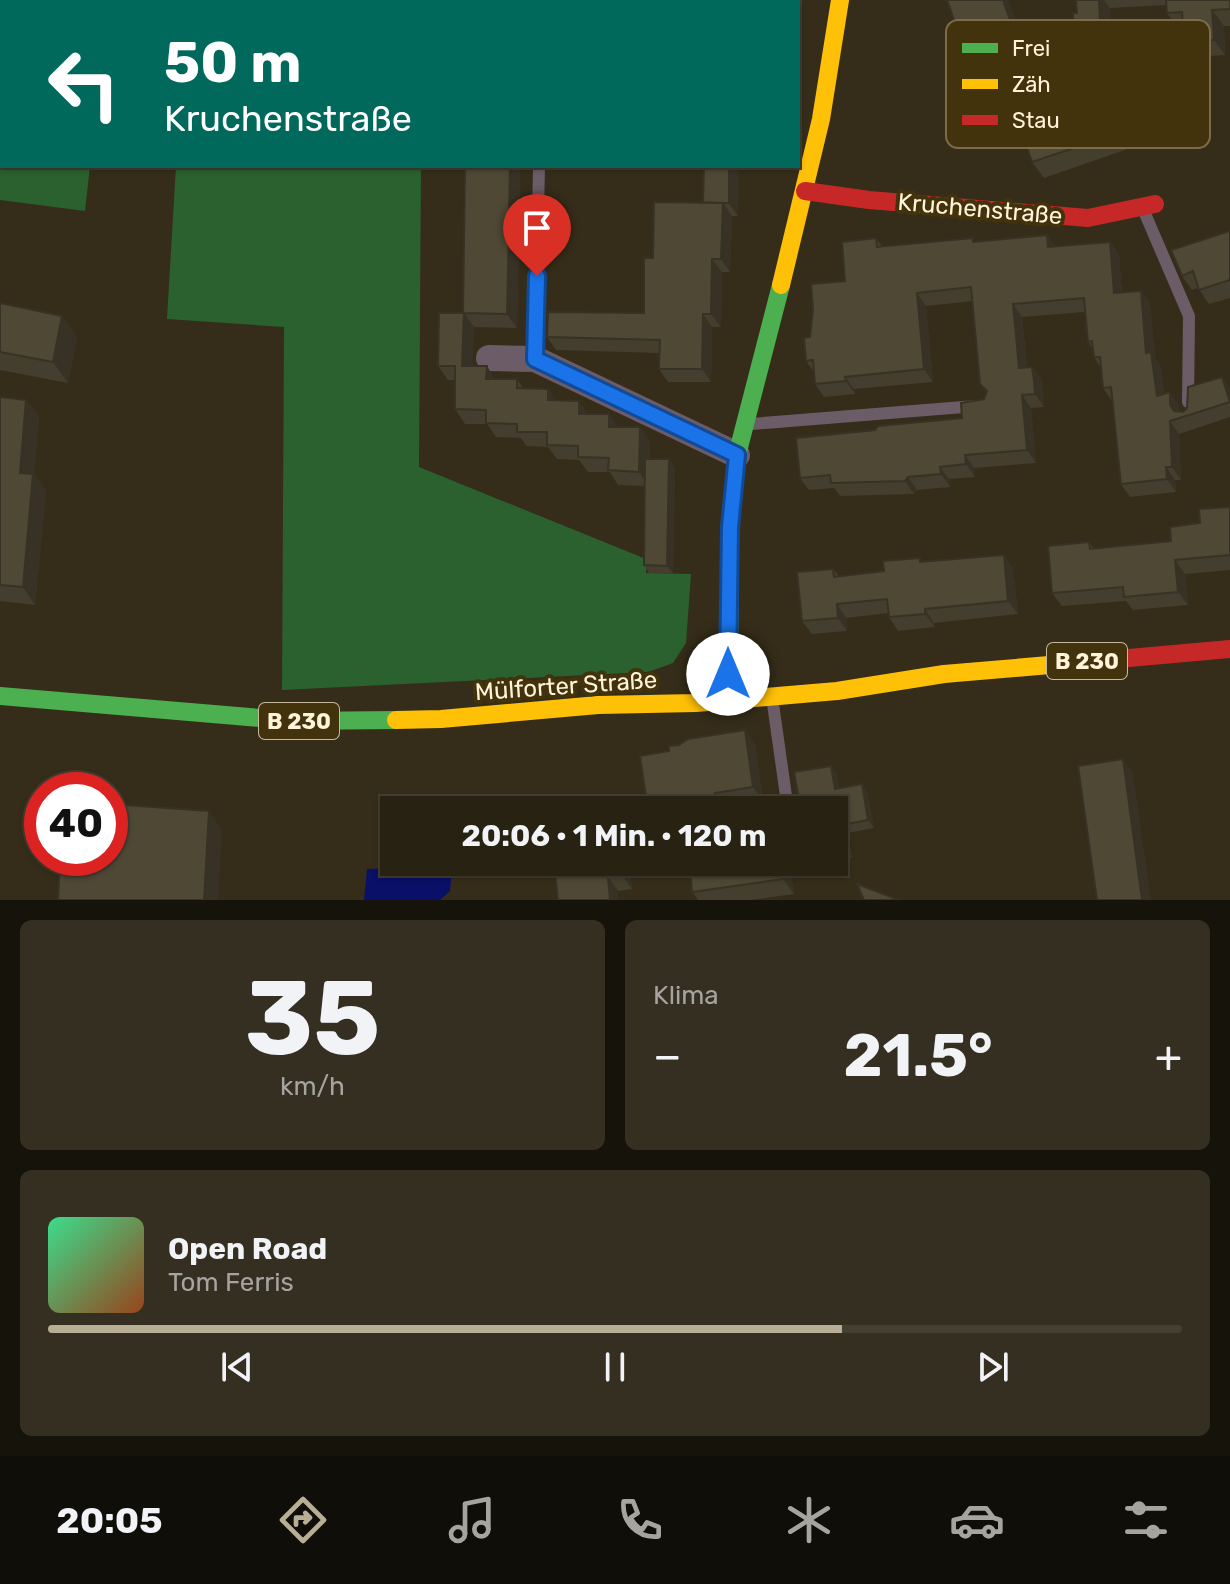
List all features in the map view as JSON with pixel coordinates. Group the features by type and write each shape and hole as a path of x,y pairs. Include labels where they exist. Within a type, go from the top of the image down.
{"main road":[{"path":"729,700 730,527 737,455 805,191 809,114 840,0"},
{"name":"Kruchenstraße","path":"805,191 869,200 1088,218 1149,205"},
{"name":"Mülforter Straße","path":"0,696 296,721 441,719 583,706 729,700 837,691 944,674 1230,649"}],"street":[{"path":"489,358 535,359 737,455"}],"lane":[{"path":"535,359 539,168"},
{"path":"1149,205 1189,316 1188,417"},
{"path":"744,425 987,405"},
{"path":"773,696 786,796"}],"green space":[{"path":"0,168 90,168 85,211 0,200"},
{"path":"176,168 421,168 419,467 646,559 646,573 691,574 686,643 673,663 648,672 282,690 284,327 167,319"}],"shaded area":[{"path":"367,869 380,869 380,876 451,876 450,891 440,900 364,900"}],"building":[{"path":"947,0 1003,0 1010,20 954,20"},
{"path":"1076,0 1099,0 1100,20 1073,20 1073,13 1077,13"},
{"path":"1166,0 1230,0 1230,9 1212,10 1214,40 1210,40 1210,20 1183,20 1182,12 1167,13"},
{"path":"1027,148 1074,148 1032,162"},
{"path":"465,168 510,168 507,314 464,313 462,366 487,366 486,379 517,379 517,388 548,389 548,400 579,401 579,414 609,414 609,427 640,427 639,472 608,470 609,458 578,457 578,446 547,445 547,432 517,432 517,424 486,423 486,410 455,409 455,366 438,366 439,313 463,313"},
{"path":"704,168 729,168 729,203 723,203 721,259 712,259 711,314 703,314 702,369 659,369 660,340 547,337 548,312 644,313 644,258 653,258 654,202 722,203 703,202"},
{"path":"1230,231 1230,280 1199,290 1193,271 1182,276 1171,250"},
{"path":"1047,235 1048,247 1110,242 1114,293 1141,291 1146,353 1151,352 1157,396 1170,392 1170,405 1174,411 1183,412 1187,408 1188,387 1222,377 1230,402 1170,421 1172,467 1166,467 1167,479 1121,484 1111,387 1103,388 1100,357 1094,357 1092,341 1088,342 1084,298 1013,304 1019,368 1032,367 1034,381 1035,394 1022,395 1027,450 965,455 966,464 940,467 941,474 908,477 905,481 831,483 830,475 800,478 796,438 962,418 961,403 984,399 987,391 980,384 971,287 917,293 924,369 845,377 846,381 815,384 813,360 806,361 804,338 810,337 813,310 811,284 845,281 842,242 876,238 877,247"},
{"path":"0,303 62,316 53,362 0,352"},
{"path":"0,397 26,400 20,473 33,474 23,587 0,585"},
{"path":"645,459 669,459 667,566 644,565"},
{"path":"1230,507 1230,555 1175,560 1178,592 1124,597 1123,587 1052,593 1048,546 1089,542 1090,549 1171,541 1170,527 1200,523 1199,509"},
{"path":"1004,555 1008,601 925,609 925,614 889,617 887,599 837,604 838,618 802,621 797,572 833,569 834,577 884,571 883,561 920,558 920,562"},
{"path":"745,730 753,787 715,793 716,796 646,796 640,756 669,751 669,746 679,745 688,739"},
{"path":"1123,759 1142,900 1097,900 1078,766"},
{"path":"831,766 835,789 862,784 868,820 848,824 848,796 798,796 794,772"},
{"path":"128,805 209,811 204,900 58,900 59,876 128,876"},
{"path":"555,876 615,876 608,877 610,900 558,900"},
{"path":"691,876 783,876 783,879 692,892"},
{"path":"857,884 899,900 864,900"}],"traffic: fast":[{"path":"729,700 730,527 737,455 781,285"},
{"path":"0,696 296,721 396,720"}],"traffic: slow":[{"path":"781,285 821,119 840,0"},
{"path":"396,720 598,705 696,703 837,691 944,674 1073,663"}],"traffic: jam":[{"path":"805,191 869,200 1088,218 1155,204"},
{"path":"1073,663 1230,649"}],"route":[{"path":"537,276 535,359 737,455 730,527 728,674"}]}
